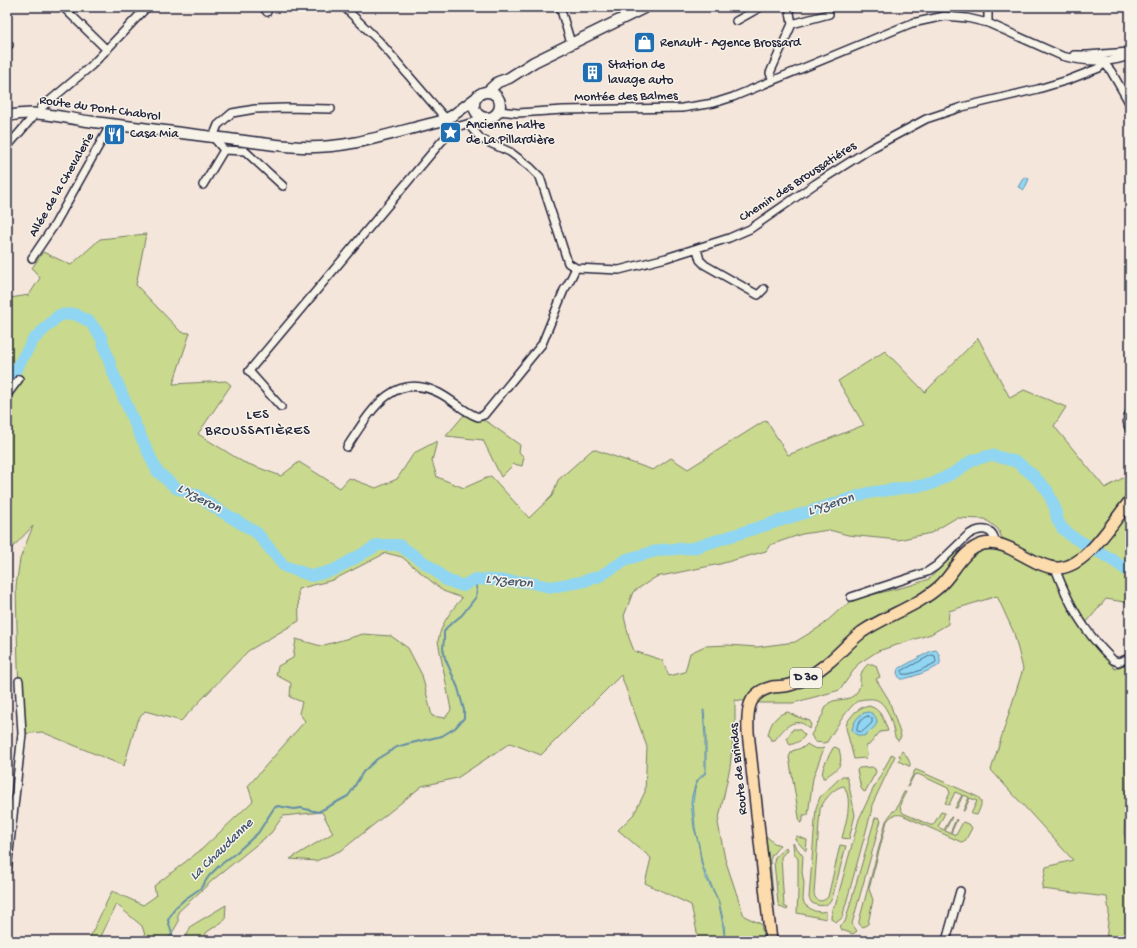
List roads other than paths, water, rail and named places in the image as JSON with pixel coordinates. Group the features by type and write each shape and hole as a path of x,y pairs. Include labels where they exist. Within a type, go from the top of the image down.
{"main road":[{"path":"487,92 498,82 509,78 534,62 646,7"},
{"path":"498,97 495,94 487,92 481,93 476,98 474,106 478,114 488,118 492,117 499,111 500,104 498,97 502,86 509,78"},
{"name":"Route du Pont Chabrol","path":"449,117 476,98"},
{"name":"Route du Pont Chabrol","path":"7,116 20,113 37,113 213,137 291,146 319,147 352,144 449,117 466,113 478,114"},
{"path":"995,543 1010,548 1044,566 1064,568 1076,562 1089,552 1130,501"},
{"name":"Route de Brindas","path":"771,941 748,732 747,714 750,702 759,692 773,687 791,685 813,674 829,662 862,632 892,614 926,597 941,585 963,557 972,549 983,544 995,543"}],"street":[{"path":"63,7 107,50"},
{"path":"7,147 41,108 91,66 147,7"},
{"path":"344,7 379,41 449,117"},
{"path":"560,7 571,43"},
{"path":"736,20 761,7"},
{"path":"773,80 770,73 792,24 789,7"},
{"path":"984,7 988,12 988,23"},
{"path":"792,24 829,14"},
{"name":"Montée des Balmes","path":"499,111 518,113 563,110 697,107 714,104 912,23 945,16 967,18 988,23 1062,56 1074,59 1104,59"},
{"path":"1104,59 1130,52"},
{"path":"1104,59 1130,56"},
{"path":"1104,59 1130,104"},
{"name":"Chemin des Broussatiéres","path":"576,268 619,270 697,249 750,229 815,184 870,150 926,119 962,107 1038,89 1068,80 1099,68 1104,59"},
{"path":"283,186 245,151 224,150 213,137 218,125 232,114 255,109 331,109"},
{"path":"281,407 249,371 441,142 456,127 474,122 478,114"},
{"name":"Allée de la Chevalerie","path":"32,258 55,224 112,124"},
{"path":"347,447 380,402 389,394 403,388 418,386 432,390 447,397 472,415 478,417 484,415 542,344 564,290 576,268 568,263 540,177 530,167 510,152 481,139 468,124"},
{"path":"202,185 224,150"},
{"path":"697,249 700,260 705,265 758,295 764,289"},
{"path":"7,395 19,379"},
{"path":"1130,412 1127,419 1127,425 1130,430"},
{"path":"852,597 927,572 936,566 973,531 980,529 987,530 993,534 995,543"},
{"path":"1056,568 1065,595 1084,628 1113,660 1118,662 1130,658"},
{"path":"7,870 22,734 19,681"},
{"path":"946,941 960,891"}],"water":[{"path":"1024,177 1029,179 1024,190 1018,187"},
{"path":"936,650 940,657 939,665 920,674 900,679 897,673 898,669 931,651"},
{"path":"704,710 706,733 706,773 698,780 693,802 698,841 694,828 691,803 696,782 705,772"},
{"path":"868,712 873,714 877,723 864,736 856,734 852,731 855,721 859,716"},
{"path":"700,850 703,867 719,902 724,923 725,941 718,900 705,876 701,862"}],"waterway":[{"name":"L'Yzeron","path":"7,385 33,340 59,315 75,314 90,322 101,337 112,370 157,471 176,488 197,495 257,533 284,566 312,576 334,570 378,545 399,545 435,570 446,580 463,586 475,579 527,582 550,587 581,582 600,576 627,559 660,550 693,548 868,493 932,484 955,472 973,460 992,455 1017,462 1034,476 1047,490 1055,508 1057,519 1062,528 1071,536 1130,571"},
{"name":"La Chaudanne","path":"174,941 168,920 175,908 201,888 209,876 219,866 258,833 274,808 278,806 294,809 301,808 318,812 348,796 363,772 377,759 397,747 442,736 455,728 464,718 464,710 458,688 445,658 443,648 444,632 447,627 462,615 476,597 477,591 475,579"}],"place":[{"name":"Renault - Agence Brossard","path":"645,43"},
{"name":"Station de lavage auto","path":"593,72"},
{"name":"Ancienne halte de La Pillardière","path":"451,132"},
{"name":"Casa Mia","path":"115,134"}],"district":[{"name":"LES BROUSSATIÈRES","path":"258,424"}]}
